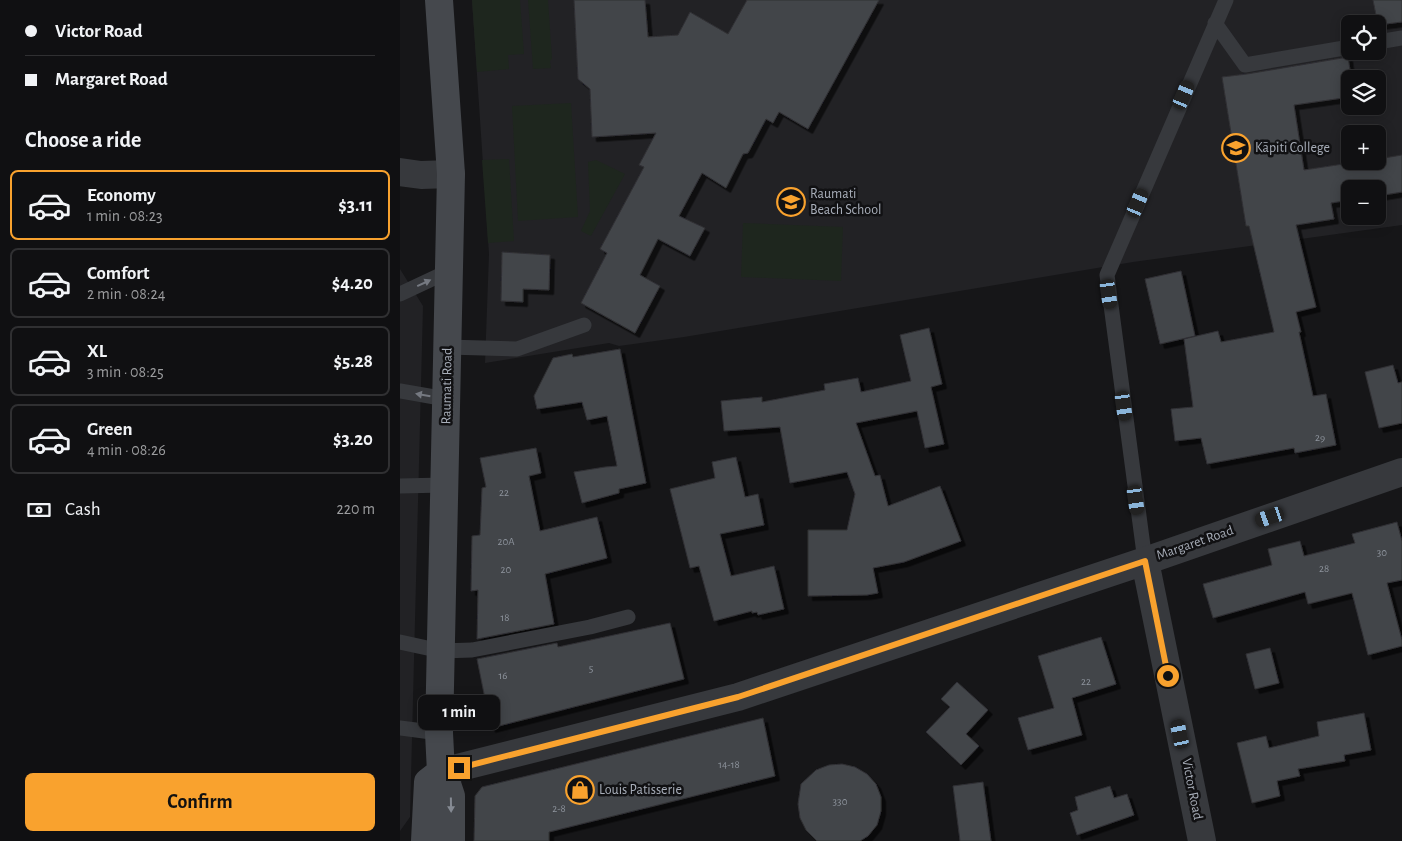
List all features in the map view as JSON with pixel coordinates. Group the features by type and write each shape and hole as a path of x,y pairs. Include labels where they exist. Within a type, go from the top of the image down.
{"main road":[{"name":"Raumati Road","path":"439,0 451,174 439,733 441,772 448,784 451,796 451,841"},
{"path":"421,837 428,782 441,772"}],"street":[{"path":"400,172 421,175 451,174"},
{"name":"Margaret Road","path":"441,772 738,697 1145,561 1402,472"},
{"name":"Victor Road","path":"1145,561 1202,841"}],"lane":[{"path":"1145,561 1107,275 1226,0"},
{"path":"1215,23 1245,65 1341,49"},
{"path":"1386,41 1402,38"},
{"path":"400,294 449,271"},
{"path":"447,347 517,350 584,325"},
{"path":"400,391 446,399"},
{"path":"400,486 444,485"},
{"path":"400,642 441,650 472,650 590,627 628,617"},
{"path":"400,728 439,733"}],"shaded area":[{"name":"Raumati Beach School","path":"472,0 1402,0 1402,225 1133,262 684,337 619,346 609,343 485,363 489,254"},
{"path":"472,0 520,0 524,54 508,55 509,69 477,72"},
{"path":"528,0 548,0 551,68 533,69"},
{"path":"571,103 578,217 518,221 512,106"},
{"path":"509,159 514,241 488,243 482,160"},
{"path":"596,160 625,174 591,236 581,231 590,211 588,162"},
{"path":"743,223 843,227 841,281 741,277"},
{"path":"400,269 423,306 410,817 400,831"}],"building":[{"path":"574,0 645,0 648,37 678,35 690,12 728,34 747,0 879,0 808,129 779,112 773,123 766,119 748,153 743,154 726,188 702,173 679,216 705,228 690,256 658,239 640,275 660,286 635,333 581,303 607,253 600,249 644,167 639,165 656,133 592,137 590,89 578,79"},
{"path":"1373,0 1402,0 1402,22 1386,24 1386,15 1376,15"},
{"path":"1341,58 1341,60 1348,60 1350,70 1341,70 1341,98 1294,105 1304,170 1341,164 1341,170 1386,170 1386,158 1402,155 1402,192 1386,195 1386,180 1341,180 1341,201 1331,203 1334,219 1296,225 1316,307 1296,312 1301,332 1299,332 1313,396 1326,394 1336,445 1295,453 1294,448 1207,464 1201,438 1175,441 1171,409 1193,407 1184,339 1218,331 1221,342 1274,332 1249,226 1246,226 1222,77"},
{"path":"502,252 550,255 549,290 523,289 523,302 501,301"},
{"path":"1181,271 1195,336 1160,344 1145,279"},
{"path":"929,328 942,384 931,387 944,444 925,448 917,411 856,423 875,476 880,475 888,506 940,486 961,541 904,562 873,568 878,593 867,595 808,596 808,530 847,530 855,494 847,472 790,483 780,427 724,431 721,401 762,397 762,402 825,390 824,384 858,378 861,392 911,381 900,335"},
{"path":"620,349 646,483 619,489 619,493 582,503 574,472 617,466 607,416 587,420 582,402 537,409 534,396 553,358 572,354 573,357"},
{"path":"1393,365 1398,383 1402,382 1402,423 1379,428 1365,372"},
{"path":"536,448 541,473 529,476 540,531 597,517 607,558 545,574 554,624 477,639 478,590 471,591 472,536 480,535 482,488 486,487 480,458"},
{"path":"736,457 745,497 758,494 764,525 720,534 731,576 774,566 784,609 758,615 757,612 752,613 752,611 714,621 699,566 690,568 670,489 715,478 712,462"},
{"path":"1397,522 1402,541 1402,580 1387,583 1402,646 1368,655 1352,593 1308,604 1305,592 1213,618 1203,584 1272,565 1268,549 1300,541 1304,556 1355,543 1352,534"},
{"path":"670,623 684,679 491,728 477,659 557,643 558,647"},
{"path":"1101,637 1116,684 1072,698 1082,735 1028,750 1018,718 1054,708 1038,656"},
{"path":"1270,648 1279,683 1255,689 1246,654"},
{"path":"957,682 988,710 966,734 979,746 961,765 926,732 950,707 941,699"},
{"path":"1364,713 1371,750 1344,755 1345,761 1298,769 1300,776 1277,781 1280,796 1252,803 1237,743 1266,736 1269,748 1319,736 1317,722"},
{"path":"763,718 775,776 549,832 549,841 474,841 475,796 482,787"},
{"path":"842,764 855,767 867,774 876,784 881,797 881,811 877,825 868,836 860,841 817,841 806,830 800,818 798,804 801,784 816,770 829,765"},
{"path":"983,782 991,841 960,841 953,786"},
{"path":"1110,786 1114,798 1127,794 1134,815 1077,835 1070,813 1078,810 1075,797"}],"place":[{"name":"Kāpiti College","path":"1236,148"},
{"name":"Raumati Beach School","path":"791,202"},
{"name":"Louis Patisserie","path":"580,790"}],"route":[{"path":"459,768 738,697 1145,561 1168,676"}]}
